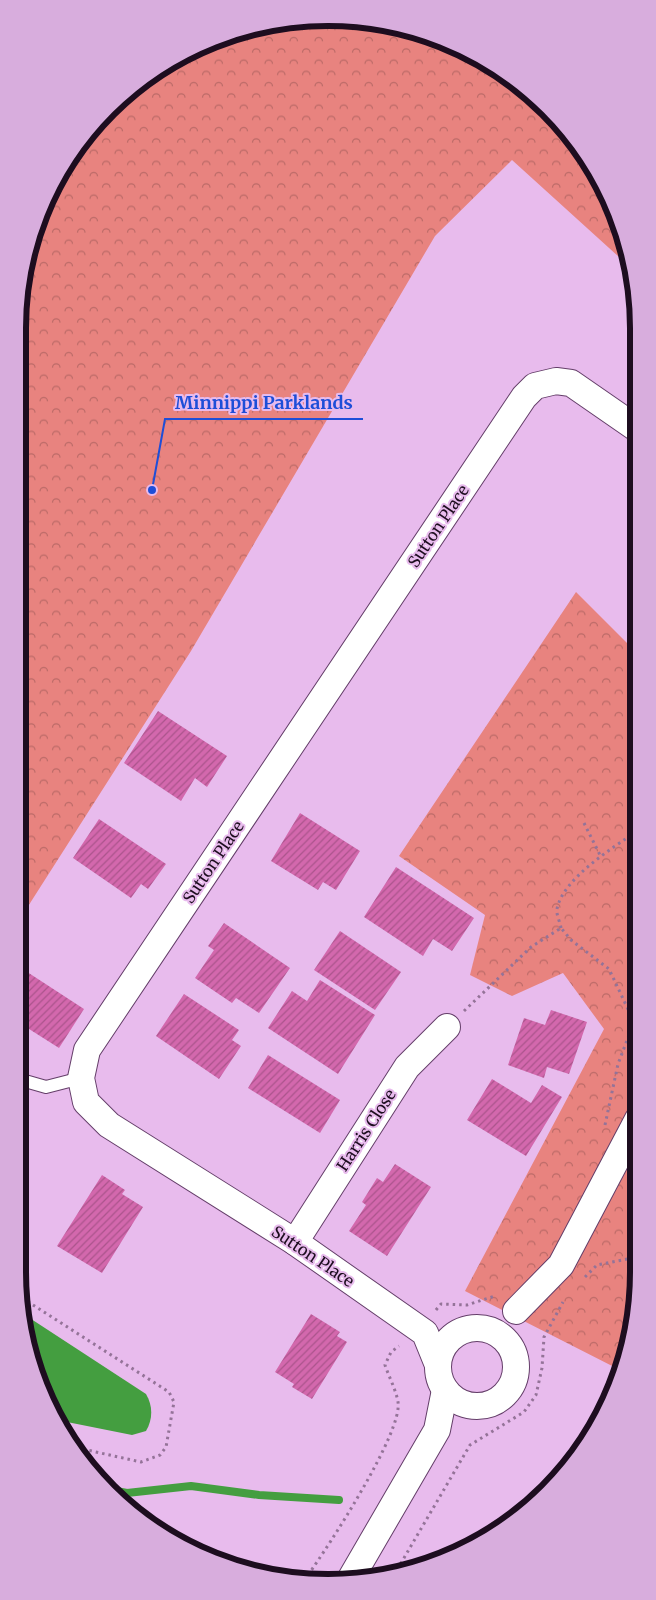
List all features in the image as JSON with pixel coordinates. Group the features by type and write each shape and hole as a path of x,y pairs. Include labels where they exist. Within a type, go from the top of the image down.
{"street":[{"name":"Sutton Place","path":"423,1331 295,1242 110,1125 86,1102 80,1078 86,1050 524,398 535,386 556,381 571,383 630,424"},
{"name":"Harris Close","path":"295,1242 407,1067 448,1027"},
{"path":"509,1302 562,1265 630,1134"},
{"path":"437,1430 480,1406 492,1403 507,1391 516,1374 517,1361 505,1338 494,1331 482,1327 469,1328 457,1333 447,1341 440,1353 438,1365"},
{"path":"457,1333 423,1331 438,1365 440,1378 445,1390 460,1402 480,1406"},
{"path":"354,1572 437,1430 445,1390"}],"lane":[{"path":"26,1081 46,1087 80,1078"}],"path":[{"path":"584,823 601,857"},
{"path":"630,836 576,878 562,897 556,911 562,928 571,940 609,969 630,1009"},
{"path":"448,1027 518,958 531,947 562,928"},
{"path":"602,1132 618,1064 630,1035"},
{"path":"578,1284 596,1265 630,1259"},
{"path":"400,1565 470,1445 524,1412 536,1395 542,1368 544,1337 566,1296"},
{"path":"28,1302 169,1392 174,1402 166,1447 160,1455 141,1462 84,1449"},
{"path":"309,1573 337,1533 388,1440 399,1403 385,1366 391,1352 423,1331 440,1304 467,1305 509,1302"}],"green space":[{"path":"328,26 387,32 443,49 496,77 527,101 555,129 579,160 599,195 614,231 621,259 512,160 435,236 191,651 26,909 26,328 32,269 42,231 57,195 77,160 89,144 129,101 160,77 177,67 195,57 231,42 269,32"},
{"path":"576,592 630,646 630,1272 624,1331 614,1367 465,1291 604,1029 563,973 512,996 470,975 485,915 399,856"}],"shaded area":[{"path":"30,1318 146,1394 150,1403 150,1422 146,1431 132,1435 66,1422 42,1369"}],"building":[{"path":"158,711 227,756 207,787 195,778 181,801 124,763"},
{"path":"300,813 360,851 336,890 323,882 318,890 271,861"},
{"path":"99,819 166,864 148,889 141,884 131,898 73,858"},
{"path":"396,867 474,918 452,951 433,939 423,956 364,917"},
{"path":"224,923 290,968 259,1013 236,998 232,1003 195,978 214,950 208,946"},
{"path":"340,931 401,972 375,1010 314,970"},
{"path":"26,971 84,1009 59,1048 26,1027"},
{"path":"320,980 375,1015 338,1074 268,1028 292,991 307,1001"},
{"path":"184,994 239,1030 232,1040 241,1046 219,1079 156,1036"},
{"path":"551,1010 587,1022 569,1074 547,1067 544,1078 508,1065 524,1018 545,1025"},
{"path":"268,1055 340,1100 320,1133 248,1088"},
{"path":"492,1079 531,1103 542,1085 562,1097 526,1156 467,1120"},
{"path":"395,1164 431,1187 387,1256 349,1231 366,1205 362,1202 377,1178 383,1182"},
{"path":"102,1175 125,1190 122,1194 143,1207 102,1273 57,1246"},
{"path":"311,1314 340,1332 337,1336 347,1342 312,1399 292,1387 294,1384 275,1372"}],"waterway":[{"path":"122,1492 191,1486 259,1495 339,1500"}],"place":[{"name":"Minnippi Parklands","path":"152,490"}]}
